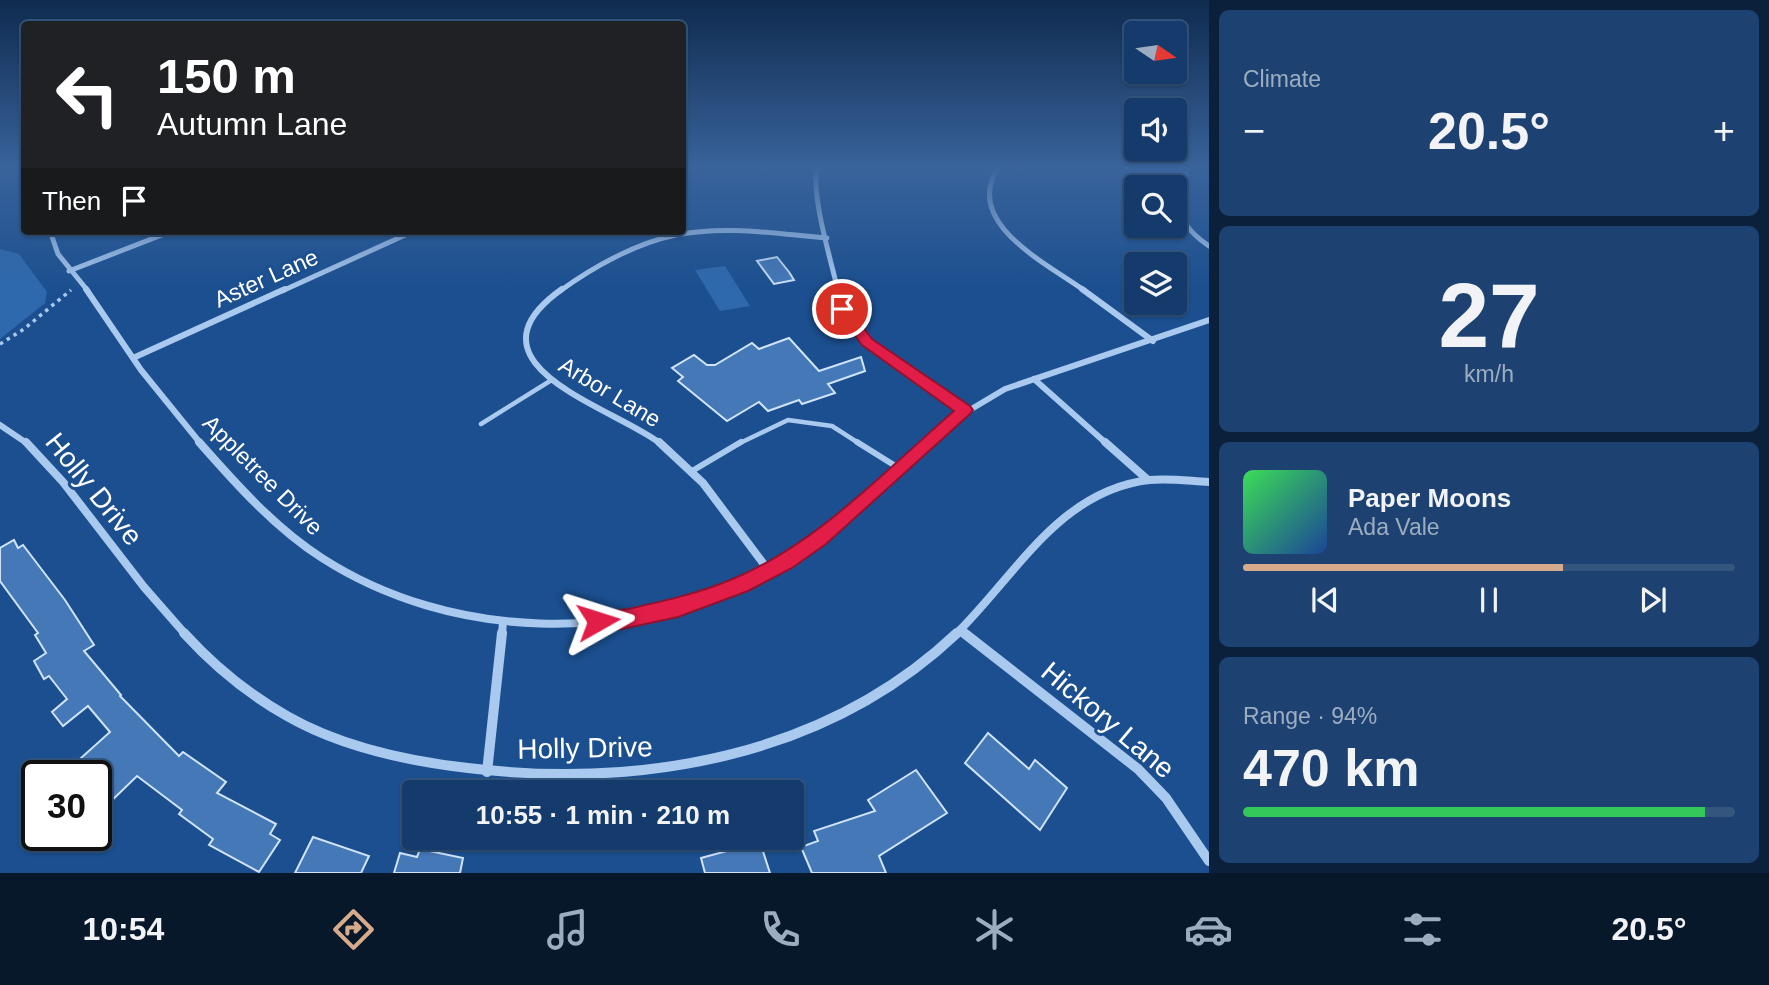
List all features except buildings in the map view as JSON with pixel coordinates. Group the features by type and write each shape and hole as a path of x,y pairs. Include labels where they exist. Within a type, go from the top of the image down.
{"street":[{"path":"820,209 836,290 842,309 853,327 891,361 965,410"},
{"path":"991,209 999,222 1027,249 1153,341"},
{"path":"1177,209 1185,227 1209,246"},
{"name":"Arbor Lane","path":"686,233 827,238"},
{"name":"Appletree Drive","path":"51,235 58,255 69,271 80,281 133,358 195,438 231,477 288,531 323,559 404,600 468,616 503,621 549,624 622,619 678,608 741,585 769,571 819,539 897,467 965,410 1005,389 1209,320"},
{"path":"69,271 162,235"},
{"name":"Aster Lane","path":"133,358 405,235"},
{"name":"Arbor Lane","path":"678,235 653,241 626,253 551,295 531,320 527,332 528,351 550,381 654,438 692,471 769,571"},
{"path":"1034,379 1148,480"},
{"name":"Holly Drive","path":"0,425 29,444 51,465 159,607 197,650 228,677 289,716 325,734 430,763 487,772 596,776 638,774 708,763 772,744 828,721 899,680 960,630 1048,529 1084,500 1111,488 1148,480 1209,482"},
{"path":"487,772 503,621"},
{"name":"Hickory Lane","path":"960,630 1138,769 1173,808 1209,861"}],"lane":[{"path":"481,424 550,381"},
{"path":"692,471 734,445 788,420 832,426 897,467"}],"path":[{"path":"0,344 24,329 80,281"}],"shaded area":[{"path":"0,249 19,254 47,292 45,303 0,339"},
{"path":"725,266 750,306 720,311 695,270"}],"route":[{"path":"598,621 678,608 741,585 786,562 819,539 897,467 965,410 867,342 853,327 842,309"}]}
